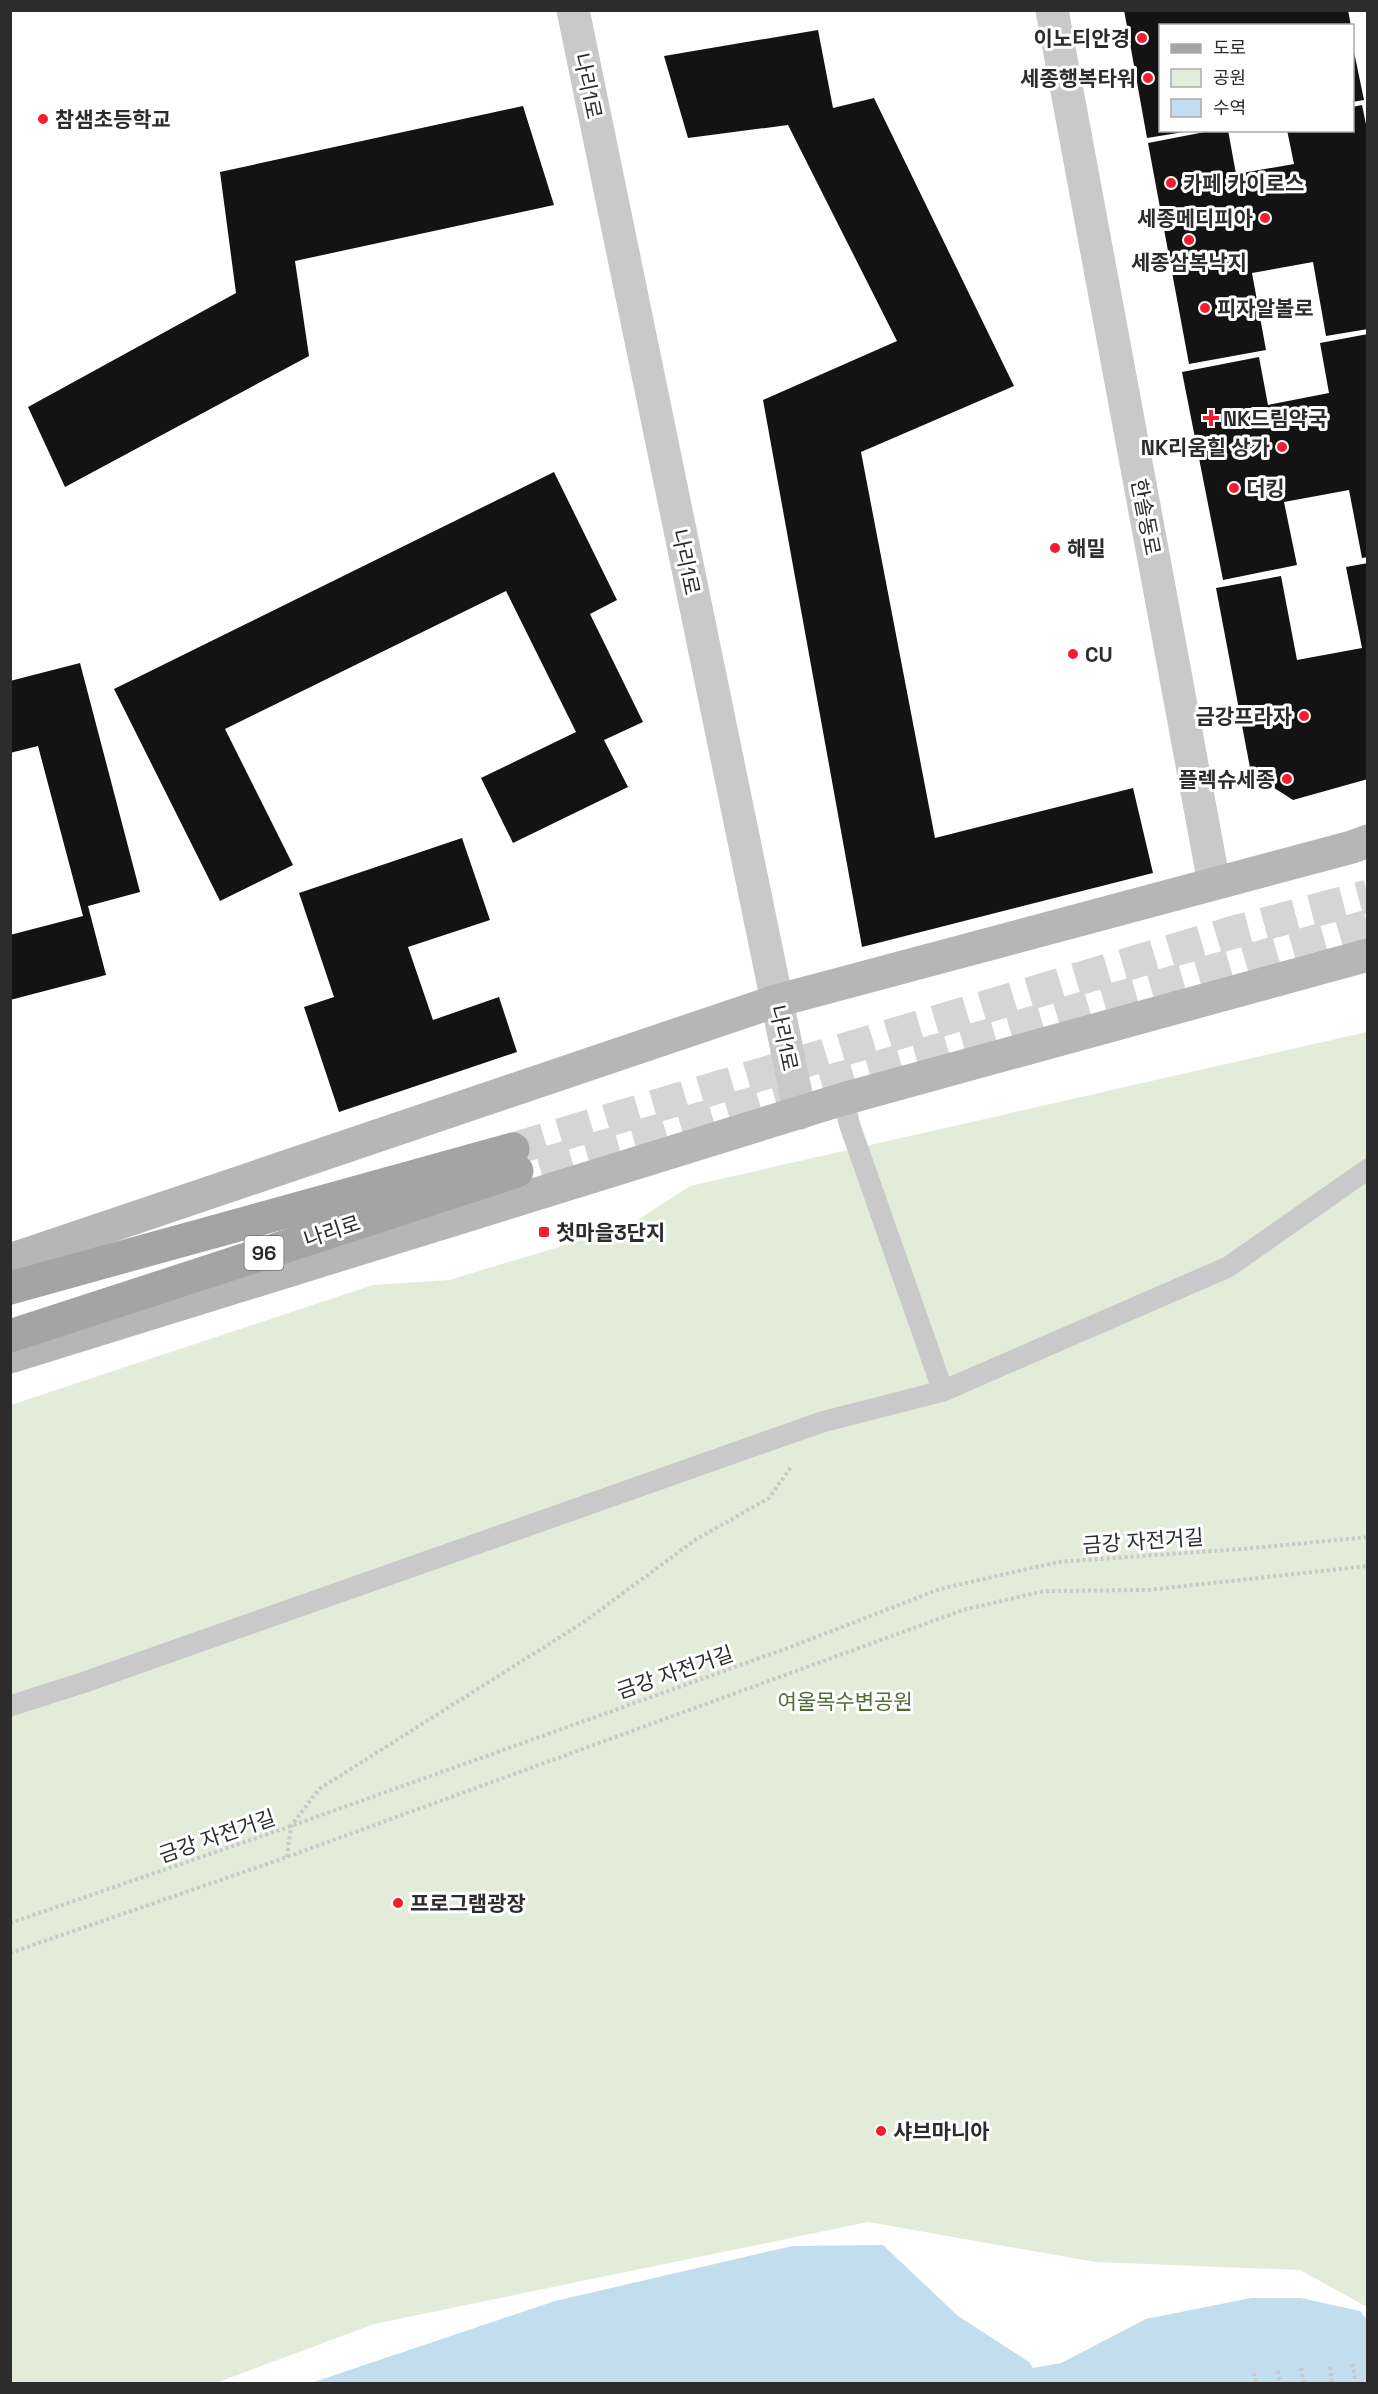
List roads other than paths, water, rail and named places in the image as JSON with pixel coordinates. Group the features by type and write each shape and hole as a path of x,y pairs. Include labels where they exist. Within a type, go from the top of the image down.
{"main road":[{"name":"나리로","path":"10,1288 515,1160 10,1336"}],"street":[{"name":"나리1로","path":"573,10 800,1113"},
{"name":"한솔동로","path":"1052,10 1214,883"},
{"path":"10,1260 776,1001 1214,883 1362,847"},
{"path":"10,1357 843,1100 1368,955"}],"lane":[{"path":"843,1100 850,1126 943,1391"},
{"path":"10,1706 107,1674 822,1422 943,1391 1228,1267 1368,1169"}],"water":[{"path":"883,2245 958,2316 1029,2362 1033,2368 1061,2363 1146,2319 1251,2298 1301,2298 1360,2311 1367,2320 1367,2383 311,2383 555,2301 792,2246"}],"tunnel":[{"path":"513,1149 1231,933 1368,896"},
{"path":"539,1165 1368,926"}],"place":[{"name":"이노티안경","path":"1142,38"},
{"name":"세종행복타워","path":"1148,78"},
{"name":"참샘초등학교","path":"43,119"},
{"name":"카페 카이로스","path":"1171,183"},
{"name":"세종메디피아","path":"1265,218"},
{"name":"세종삼복낙지","path":"1189,240"},
{"name":"피자알볼로","path":"1205,308"},
{"name":"NK드림약국","path":"1211,418"},
{"name":"NK리움힐 상가","path":"1282,447"},
{"name":"더킹","path":"1234,488"},
{"name":"해밀","path":"1055,548"},
{"name":"CU","path":"1073,654"},
{"name":"금강프라자","path":"1304,716"},
{"name":"플렉슈세종","path":"1287,779"},
{"name":"첫마을3단지","path":"544,1232"},
{"name":"프로그램광장","path":"398,1903"},
{"name":"샤브마니아","path":"881,2131"}],"park label":[{"name":"여울목수변공원","path":"845,1701"}]}
